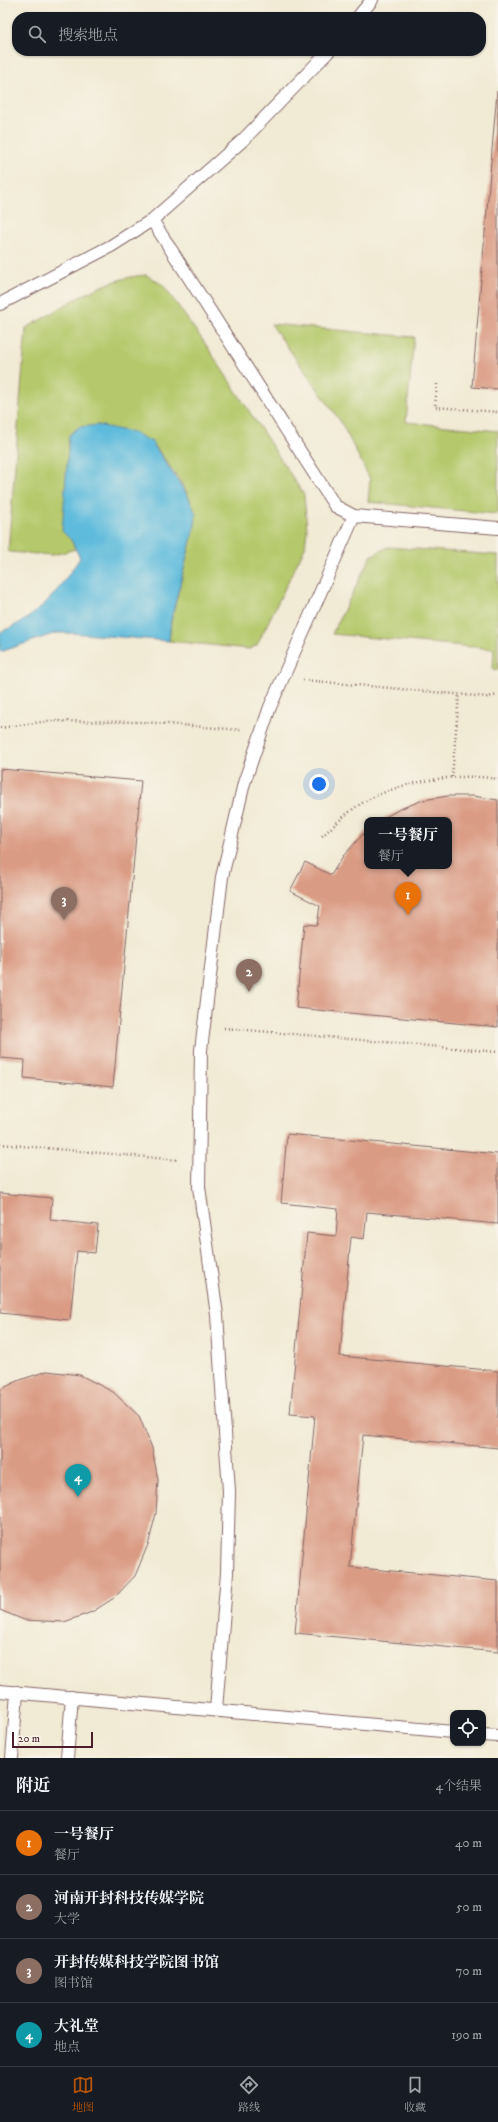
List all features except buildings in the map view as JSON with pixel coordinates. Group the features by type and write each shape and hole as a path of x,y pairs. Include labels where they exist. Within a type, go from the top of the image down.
{"lane":[{"path":"362,12 372,0"},
{"path":"0,304 111,246 152,220 242,142 324,56"},
{"path":"152,220 335,506 354,516 498,528"},
{"path":"216,1710 227,1573 229,1491 217,1315 199,1187 201,1050 222,877 244,783 283,679 354,516"},
{"path":"0,1690 450,1732"},
{"path":"12,1758 17,1692"},
{"path":"67,1758 72,1697"},
{"path":"486,1734 498,1736"}],"path":[{"path":"437,384 435,407 498,412"},
{"path":"283,679 487,697 498,695"},
{"path":"452,777 459,694"},
{"path":"0,728 48,721 143,722 262,732"},
{"path":"322,836 360,805 408,784 452,777 498,779"},
{"path":"204,1026 498,1052"},
{"path":"0,1144 200,1162"}],"green space":[{"path":"146,275 163,285 204,342 304,495 307,530 305,547 257,645 250,649 169,641 171,620 195,525 191,503 186,492 152,442 62,531 71,540 76,549 53,555 8,552 26,328 69,303 99,288 130,277"},
{"path":"271,324 414,337 406,422 498,431 498,514 368,502 370,479 341,422"},
{"path":"388,547 498,555 498,670 493,669 494,649 332,634 371,556"}],"water":[{"path":"98,425 135,433 152,442 188,496 196,514 195,525 171,620 169,641 56,633 0,652 0,632 14,626 37,611 55,592 80,558 71,540 62,531 69,435 79,427"}],"place":[{"name":"一号餐厅","path":"408,915"},
{"name":"开封传媒科技学院图书馆","path":"64,920"},
{"name":"河南开封科技传媒学院","path":"249,992"},
{"name":"大礼堂","path":"78,1497"}]}
